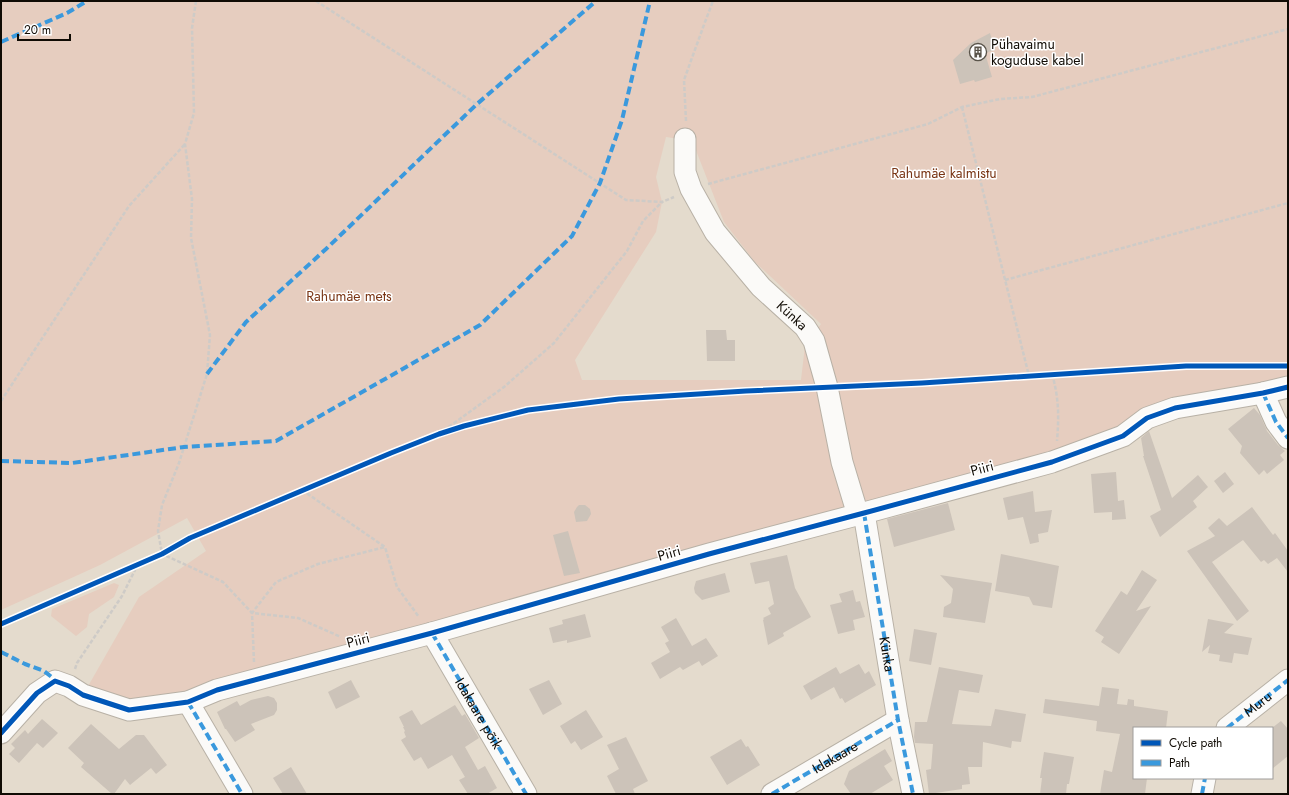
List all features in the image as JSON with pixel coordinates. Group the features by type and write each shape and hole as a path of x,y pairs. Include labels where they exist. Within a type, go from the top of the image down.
{"street":[{"name":"Künka","path":"685,139 684,172 691,189 715,232 760,287 805,327 814,341 827,387 842,462 861,514 898,720 913,794"},
{"name":"Piiri","path":"62,684 82,695 129,710 188,702 218,690 432,633 709,554 1057,460 1123,436 1147,418 1175,408 1263,393 1288,387"},
{"path":"1263,393 1276,422 1288,438"},
{"name":"Idakaare põik","path":"432,633 526,794"},
{"name":"Muru","path":"1228,727 1288,680"},
{"path":"1,733 37,694 62,684"},
{"path":"188,702 242,794"},
{"name":"Idakaare","path":"772,794 898,720"},
{"path":"1202,794 1204,779"}],"path":[{"path":"162,554 158,531 162,505 179,462 207,374 210,336 191,238 192,199 185,144 194,113 192,28 196,1"},
{"path":"316,1 626,200 662,202"},
{"path":"685,139 684,80 704,22 713,1"},
{"path":"439,434 504,387 554,343 627,251 643,221 662,202 691,189 928,124 962,107 1000,99 1032,97 1288,29"},
{"path":"962,107 1029,376"},
{"path":"1,401 129,206 185,144"},
{"path":"1005,280 1288,203"},
{"path":"1052,374 1057,392 1057,460"},
{"path":"1045,375 1060,374"},
{"path":"1022,376 1037,375"},
{"path":"432,437 458,428"},
{"path":"295,493 310,487"},
{"path":"302,490 385,547 398,587 432,633"},
{"path":"254,680 252,613 276,582 318,564 385,547"},
{"path":"156,556 168,550"},
{"path":"162,554 223,582 252,613 298,618 368,650"},
{"path":"131,567 144,561"},
{"path":"62,684 122,596 138,564"}],"green space":[{"name":"Rahumäe mets","path":"1,1 1288,1 1288,387 1175,408 1123,436 129,710 83,695 139,597 206,551 187,518 100,565 1,610","holes":["666,137 693,141 724,222 755,262 821,324 805,346 801,380 582,380 575,360 656,232 662,202 656,177"]},
{"path":"114,583 119,585 114,597 89,614 87,627 76,636 51,616 52,609"}],"building":[{"name":"Pühavaimu koguduse kabel","path":"990,33 995,50 985,53 992,77 975,82 974,80 960,84 953,60 971,43"},
{"path":"706,330 726,330 727,340 735,340 735,361 707,361"},
{"path":"1254,408 1260,415 1267,431 1285,451 1280,455 1284,460 1267,474 1264,470 1259,475 1240,453 1242,446 1228,429"},
{"path":"1149,431 1172,498 1198,475 1208,487 1193,501 1197,507 1160,537 1150,516 1161,510 1143,456 1141,438"},
{"path":"1116,472 1118,501 1124,500 1126,519 1112,520 1112,512 1094,513 1091,474"},
{"path":"1225,472 1234,484 1223,493 1214,481"},
{"path":"1033,491 1035,512 1052,510 1048,532 1038,534 1039,542 1030,544 1023,517 1008,520 1003,498"},
{"path":"948,503 955,530 894,547 887,519"},
{"path":"579,505 585,505 590,509 591,514 587,521 576,522 574,512"},
{"path":"1252,507 1273,535 1275,533 1288,551 1288,572 1277,558 1268,564 1264,560 1261,562 1243,540 1212,562 1249,611 1237,621 1187,551 1215,536 1208,528 1219,518 1227,526"},
{"path":"568,531 580,573 564,576 553,535"},
{"path":"1001,554 1059,566 1052,608 1033,605 1029,597 995,591"},
{"path":"787,555 795,588 811,617 783,633 784,636 768,645 763,618 771,614 768,608 774,604 769,581 755,584 750,563"},
{"path":"1142,570 1157,580 1136,611 1151,606 1119,654 1101,642 1104,637 1095,631 1121,591 1127,595"},
{"path":"725,573 730,592 702,600 695,593 694,588 696,581"},
{"path":"940,575 992,583 985,623 943,617 944,607 951,603 953,589"},
{"path":"853,590 856,602 860,601 865,617 853,620 855,630 838,634 830,605 842,602 839,594"},
{"path":"585,614 591,637 567,643 567,640 553,643 549,628 563,624 562,620"},
{"path":"676,618 692,646 706,638 718,656 702,666 699,661 683,670 680,667 660,679 651,663 670,652 665,643 669,641 661,627"},
{"path":"1208,619 1234,624 1224,633 1252,638 1248,655 1234,653 1232,663 1219,661 1220,655 1208,653 1210,645 1202,652"},
{"path":"914,629 937,633 931,665 909,661"},
{"path":"859,664 865,674 869,671 876,685 845,703 842,698 840,699 834,687 811,700 803,686 836,667 840,674"},
{"path":"939,667 983,675 979,693 959,690 952,724 991,726 995,709 1026,714 1021,742 1012,741 1011,748 983,742 982,767 968,767 970,784 962,785 962,789 929,794 926,770 931,769 933,744 915,743 915,722 927,722"},
{"path":"351,680 360,697 336,709 328,692"},
{"path":"549,680 562,704 543,715 529,689"},
{"path":"1102,687 1119,689 1117,704 1127,705 1128,699 1134,700 1134,706 1168,711 1166,727 1133,727 1133,779 1147,779 1145,794 1100,794 1104,770 1112,772 1120,734 1096,731 1097,721 1043,713 1045,699 1099,706"},
{"path":"268,696 274,698 277,703 277,710 274,715 251,724 255,730 235,742 225,729 217,712 237,701 240,706 251,700"},
{"path":"455,705 462,716 465,714 479,738 465,747 478,770 485,766 497,788 487,794 468,794 459,780 465,777 452,755 428,769 421,757 414,761 401,740 406,737 404,727 399,717 412,710 421,725"},
{"path":"586,710 603,737 581,750 575,741 571,744 560,726"},
{"path":"42,719 58,733 43,748 37,743 19,763 9,754 15,748 11,744 25,730 28,734"},
{"path":"1281,721 1288,729 1288,756 1273,768 1273,727"},
{"path":"91,724 119,749 136,735 144,735 167,765 156,774 151,768 130,785 125,779 114,794 112,794 81,767 84,763 68,748"},
{"path":"626,737 648,781 633,789 635,794 616,794 607,776 619,769 607,745"},
{"path":"741,739 746,747 748,746 760,765 727,785 710,757"},
{"path":"885,749 892,761 884,766 893,780 870,794 851,794 844,784 849,771"},
{"path":"1044,752 1074,757 1066,794 1040,794 1042,778 1040,778"},
{"path":"291,767 307,794 283,794 273,778"}],"marked path":[{"path":"1,42 67,13 87,1"},
{"path":"207,374 246,322 326,249 477,104 596,1"},
{"path":"1,461 72,463 184,447 276,441 480,325 572,236 600,183 622,120 650,1"},
{"path":"1263,393 1276,422 1288,438"},
{"path":"864,513 898,720 913,794"},
{"path":"432,633 526,794"},
{"path":"1,652 25,664 44,671 58,682"},
{"path":"1228,727 1288,680"},
{"path":"188,702 242,794"},
{"path":"772,794 898,720"},
{"path":"1202,794 1205,779"}],"cycle path":[{"path":"1,624 162,554 190,538 391,453 464,426 528,410 619,399 746,391 922,383 1186,366 1288,366"},
{"path":"1,733 37,693 55,681 69,686 83,695 129,710 188,702 217,690 432,633 709,554 1052,462 1123,436 1147,418 1175,408 1263,393 1288,387"}],"place":[{"name":"Pühavaimu koguduse kabel","path":"978,52"}],"park label":[{"name":"Rahumäe kalmistu","path":"944,173"}]}
